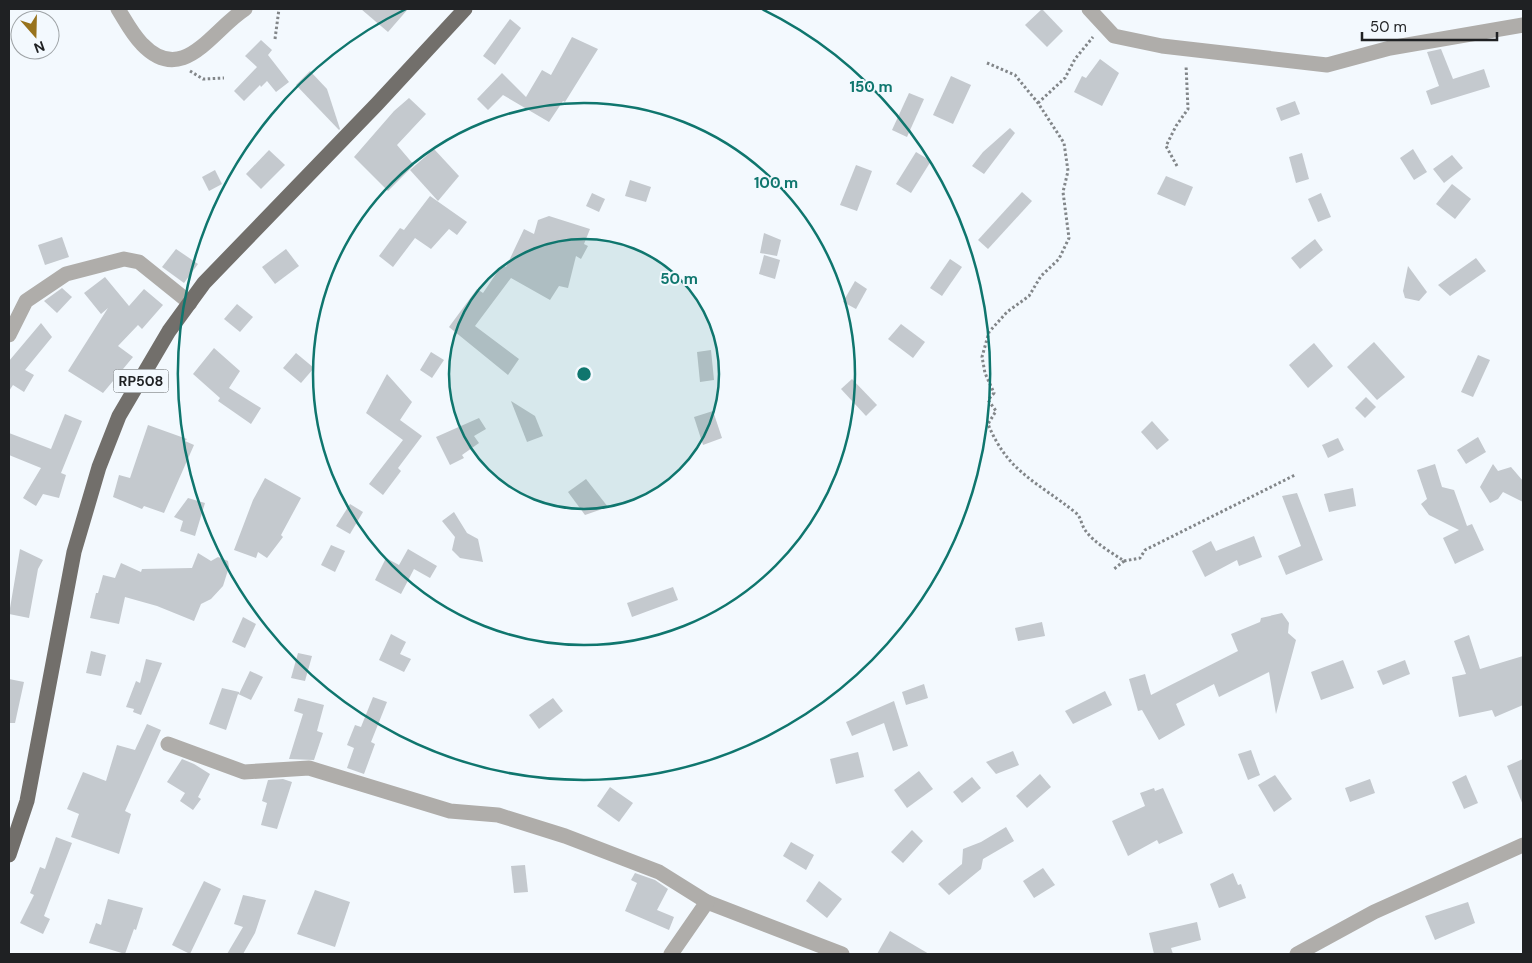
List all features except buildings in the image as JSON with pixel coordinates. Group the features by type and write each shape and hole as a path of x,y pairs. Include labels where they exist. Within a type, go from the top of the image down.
{"main road":[{"name":"RP508","path":"9,855 26,802 74,552 99,467 119,416 169,332 204,283 377,104 465,9"}],"street":[{"path":"118,9 141,44 167,61 194,53 245,9"},
{"path":"1089,9 1114,36 1186,50 1326,65 1390,48 1523,25"},
{"path":"9,335 26,301 66,274 124,259 139,262 190,303"},
{"path":"168,744 244,772 309,768 450,811 498,815 565,836 659,872 707,902 842,954"},
{"path":"1297,954 1374,912 1523,845"},
{"path":"671,954 707,902"}],"path":[{"path":"275,39 279,9"},
{"path":"1038,103 1065,78 1075,59 1102,23"},
{"path":"1176,166 1166,146 1176,126 1188,109 1186,50"},
{"path":"178,59 192,73 203,79 224,78"},
{"path":"987,63 1015,75 1038,103 1064,144 1068,171 1063,192 1069,238 1059,259 1042,276 1029,296 1007,312 989,332 982,357 985,373 994,393 988,400 996,411 988,424 996,444 1017,470 1079,514 1084,529 1104,547 1124,561"},
{"path":"1114,569 1124,561 1140,558 1145,550 1295,475"}]}
